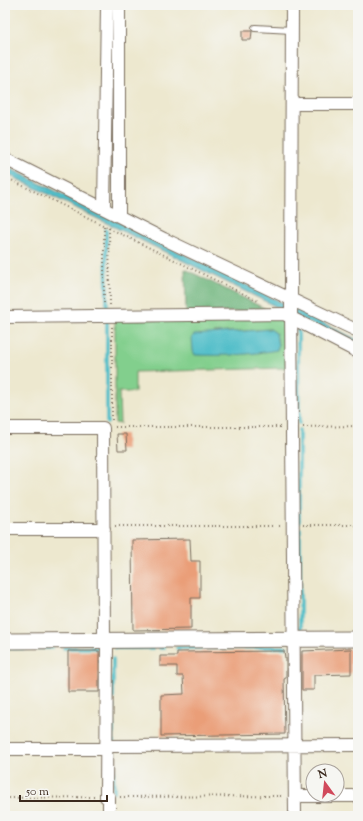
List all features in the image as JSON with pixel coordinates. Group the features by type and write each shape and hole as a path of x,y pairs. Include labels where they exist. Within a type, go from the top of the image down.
{"street":[{"path":"104,208 107,5"},
{"path":"119,5 119,216"},
{"path":"292,5 292,427 295,639 295,816"},
{"path":"292,104 358,104"},
{"path":"5,159 164,239 292,309 358,352"},
{"path":"5,317 284,314 292,309"},
{"path":"292,309 358,331"},
{"path":"5,428 103,428 106,747 109,816"},
{"path":"5,529 104,528"},
{"path":"5,641 358,639"},
{"path":"5,749 358,745"},
{"path":"295,796 358,796"}],"lane":[{"path":"255,28 292,30"}],"path":[{"path":"5,177 263,304"},
{"path":"104,226 107,316"},
{"path":"107,316 109,228"},
{"path":"103,428 358,426"},
{"path":"104,528 358,525"},
{"path":"5,798 295,796"}],"green space":[{"path":"185,269 270,311 186,313"},
{"path":"281,318 287,326 286,368 135,372 135,392 119,392 120,424 115,423 115,320","holes":["270,329 276,333 278,346 214,333"]}],"water":[{"path":"5,166 358,340 358,347 5,173"},
{"path":"270,329 276,333 278,346 277,350 246,354 215,355 195,355 193,351 192,337 194,335"}],"building":[{"path":"242,31 252,31 251,40 242,40"},
{"path":"117,434 126,434 127,450 118,450"},
{"path":"190,539 191,561 200,561 200,598 191,598 191,629 133,630 132,540"},
{"path":"351,649 351,674 314,675 314,690 302,690 302,651"},
{"path":"68,651 99,651 99,692 68,692"},
{"path":"284,651 286,658 286,678 284,679 285,734 161,736 161,695 184,694 183,676 177,676 177,666 160,666 160,656 177,656 177,652"}],"waterway":[{"path":"106,230 107,313"},
{"path":"107,320 107,423"},
{"path":"298,330 299,423"},
{"path":"299,430 299,522"},
{"path":"300,529 300,632"},
{"path":"177,648 286,647"},
{"path":"6,648 29,648"},
{"path":"33,648 51,648"},
{"path":"64,648 100,648"},
{"path":"115,648 153,648"},
{"path":"113,659 113,698"},
{"path":"113,706 113,744"},
{"path":"113,754 114,792"}]}
